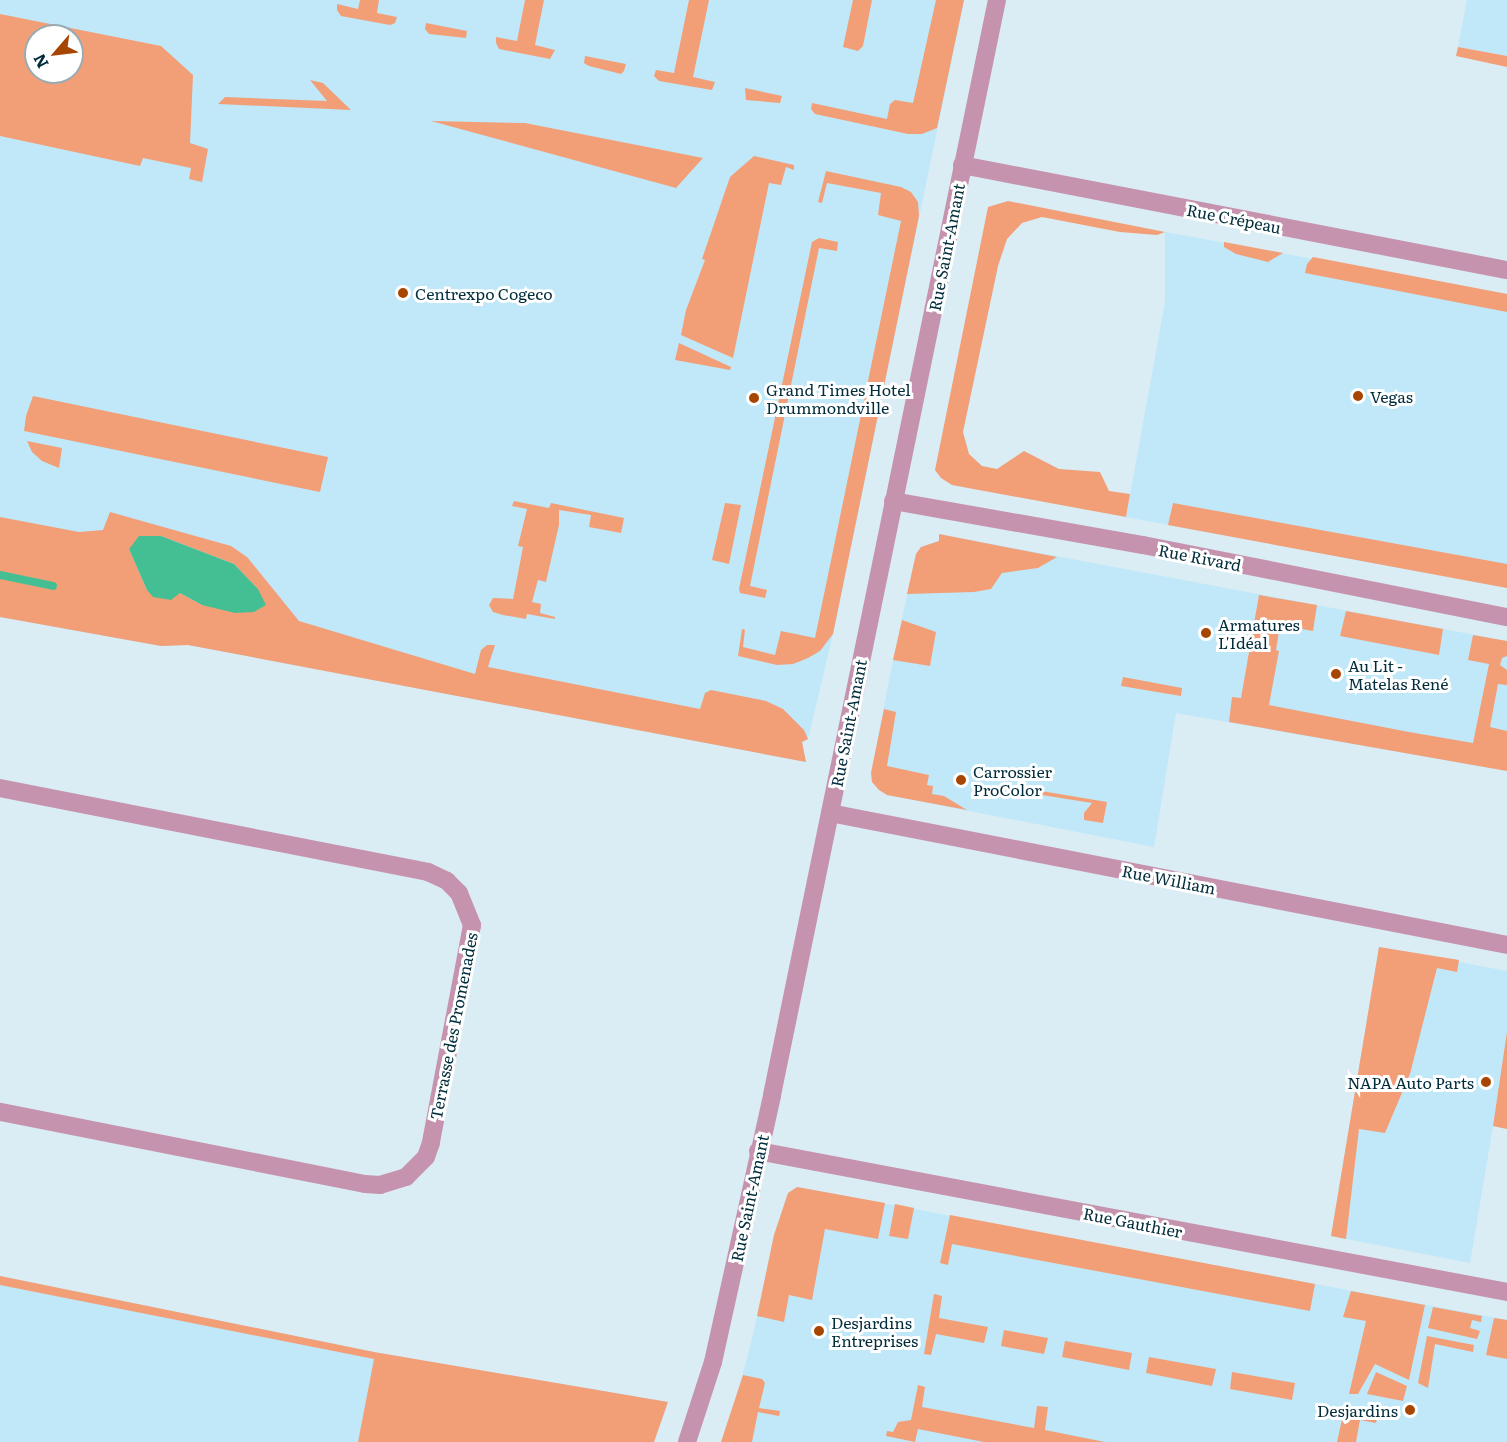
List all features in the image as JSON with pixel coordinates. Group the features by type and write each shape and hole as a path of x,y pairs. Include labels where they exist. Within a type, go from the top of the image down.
{"street":[{"name":"Rue Saint-Amant","path":"687,1442 721,1329 830,813 997,0"},
{"name":"Rue Crépeau","path":"962,165 1507,270"},
{"name":"Rue Rivard","path":"893,501 1153,547 1507,617"},
{"name":"Terrasse des Promenades","path":"0,788 428,872 447,881 459,893 472,926 431,1143 426,1156 406,1177 380,1185 365,1184 0,1112"},
{"name":"Rue William","path":"830,813 1507,945"},
{"name":"Rue Gauthier","path":"758,1151 1507,1293"}],"shaded area":[{"path":"0,0 964,0 833,634 808,739 802,742 806,762 188,645 161,646 0,617"},
{"path":"360,0 379,0 377,13 397,17 395,23 390,25 341,16 337,10 337,4 358,9"},
{"path":"525,0 544,0 535,45 555,50 550,59 499,49 496,43 496,37 517,41"},
{"path":"689,0 709,0 693,77 715,82 712,90 659,81 654,76 656,70 674,73"},
{"path":"853,0 872,0 863,46 858,51 843,47"},
{"path":"936,0 964,0 937,128 922,134 908,134 815,114 811,109 812,103 887,119 890,104 895,100 913,103"},
{"path":"1467,0 1507,0 1507,56 1458,47"},
{"path":"0,14 50,24 24,24 24,84 84,84 84,31 161,46 193,75 190,143 208,149 202,182 189,179 191,168 143,158 140,166 0,136"},
{"path":"426,23 467,31 466,38 429,34 425,29"},
{"path":"1458,47 1507,56 1507,67 1456,56"},
{"path":"585,56 626,64 624,71 621,74 589,66 584,63"},
{"path":"310,80 323,83 351,110 218,104 225,97 327,101"},
{"path":"745,88 782,96 780,103 746,100"},
{"path":"431,121 525,123 703,158 676,188"},
{"path":"754,156 794,165 794,170 786,167 781,185 769,183 733,358 681,335 686,310 705,260 702,259 730,177"},
{"path":"826,171 901,187 911,192 918,202 919,216 833,634 820,651 808,658 793,664 777,665 738,656 742,629 745,630 743,647 775,655 781,631 815,638 901,221 878,215 881,193 827,183 822,203 818,202"},
{"path":"1008,201 1165,232 1157,235 1120,232 1042,217 1022,223 1007,239 998,266 963,432 969,454 982,466 997,469 1024,451 1059,469 1100,472 1109,491 1130,494 1126,517 952,485 941,478 935,470 988,207"},
{"path":"1165,232 1507,294 1507,588 1126,517 1165,302"},
{"path":"819,238 838,242 837,251 819,248 750,586 767,590 765,598 740,593 739,589 812,242"},
{"path":"1224,242 1283,253 1268,262 1236,254 1224,247"},
{"path":"1313,257 1507,294 1507,312 1305,273 1307,264"},
{"path":"679,343 731,367 730,370 675,360"},
{"path":"33,396 328,457 320,492 24,431"},
{"path":"27,441 62,448 59,468 42,461 32,452"},
{"path":"514,501 549,508 551,503 624,518 621,533 589,527 591,515 559,510 559,525 546,582 538,580 532,602 541,604 540,613 555,617 555,619 527,614 526,619 503,615 493,612 489,605 493,598 513,599 523,547 518,546 527,509 512,506"},
{"path":"725,503 741,505 729,564 712,560"},
{"path":"1173,503 1507,564 1507,588 1168,525"},
{"path":"110,512 231,546 247,557 299,621 475,674 481,650 487,645 495,645 488,667 700,709 705,693 711,690 766,701 783,709 804,730 808,739 802,742 806,762 188,645 161,646 0,617 0,517 79,532 103,530","holes":["161,536 234,564 258,589 202,605 180,593 147,590 129,549"]},
{"path":"939,534 1507,641 1507,771 1176,713 1154,847 887,795 872,782 871,773 893,660 916,554 921,547 939,541"},
{"path":"939,534 1057,557 1038,568 1002,573 991,589 974,592 907,594 916,554 921,547 939,541"},
{"path":"139,536 161,536 234,564 258,589 266,605 254,612 235,613 202,605 180,593 171,600 153,597 147,590 129,549"},
{"path":"1259,595 1317,605 1313,631 1280,625 1276,650 1279,651 1269,705 1409,732 1473,743 1489,664 1468,660 1473,635 1507,641 1507,656 1502,658 1500,665 1507,670 1507,685 1498,684 1490,727 1507,731 1507,771 1229,722 1232,697 1241,698"},
{"path":"1346,611 1443,629 1439,655 1340,636"},
{"path":"902,620 936,632 930,666 893,660"},
{"path":"1123,677 1182,688 1181,696 1121,686"},
{"path":"884,709 896,712 887,766 929,775 927,785 933,786 932,794 944,796 967,810 887,795 872,782 871,773"},
{"path":"1023,788 1107,802 1103,823 1084,820 1084,813 1092,803 1023,792"},
{"path":"1379,947 1507,971 1507,1129 1493,1126 1470,1263 1331,1236"},
{"path":"1379,947 1459,960 1457,972 1437,968 1410,1074 1385,1133 1359,1129 1346,1239 1331,1236"},
{"path":"1507,1032 1507,1129 1493,1126"},
{"path":"797,1187 1507,1320 1507,1442 721,1442 753,1335 774,1235 788,1193"},
{"path":"797,1187 885,1203 878,1239 825,1229 812,1300 789,1295 784,1322 757,1316 774,1235 788,1193"},
{"path":"895,1204 914,1208 908,1239 889,1236"},
{"path":"950,1215 1315,1284 1310,1311 952,1244 948,1265 940,1263"},
{"path":"0,1276 374,1352 668,1402 654,1442 0,1442"},
{"path":"0,1276 374,1352 668,1402 654,1442 358,1442 374,1359 0,1285"},
{"path":"1351,1291 1425,1305 1409,1380 1375,1364 1358,1394 1349,1394 1366,1321 1343,1317"},
{"path":"934,1294 942,1296 939,1318 988,1327 984,1343 936,1334 931,1355 924,1354"},
{"path":"1433,1307 1482,1316 1481,1322 1472,1320 1470,1328 1480,1331 1477,1339 1428,1328"},
{"path":"1494,1318 1507,1320 1507,1359 1486,1355"},
{"path":"1004,1330 1048,1338 1044,1354 1001,1346"},
{"path":"1427,1336 1474,1345 1473,1352 1435,1344 1428,1388 1418,1383"},
{"path":"1065,1341 1132,1353 1129,1370 1062,1357"},
{"path":"1149,1357 1216,1369 1212,1386 1146,1373"},
{"path":"1232,1372 1295,1383 1292,1400 1230,1389"},
{"path":"1376,1372 1407,1386 1403,1401 1367,1394"},
{"path":"743,1375 762,1379 765,1383 759,1408 780,1411 779,1416 758,1412 752,1442 721,1442"},
{"path":"918,1385 925,1387 922,1407 1034,1428 1037,1406 1048,1407 1045,1430 1105,1442 984,1442 918,1429 915,1442 886,1436 887,1431 893,1432 898,1422 911,1420"},
{"path":"1345,1406 1378,1412 1376,1423 1360,1420 1356,1442 1337,1442"}],"waterway":[{"path":"0,575 53,586"}],"place":[{"name":"Centrexpo Cogeco","path":"403,293"},
{"name":"Vegas","path":"1358,396"},
{"name":"Grand Times Hotel Drummondville","path":"754,398"},
{"name":"Armatures L'Idéal","path":"1206,633"},
{"name":"Au Lit - Matelas René","path":"1336,674"},
{"name":"Carrossier ProColor","path":"961,780"},
{"name":"NAPA Auto Parts","path":"1486,1082"},
{"name":"Desjardins Entreprises","path":"819,1331"},
{"name":"Desjardins","path":"1410,1410"}]}
